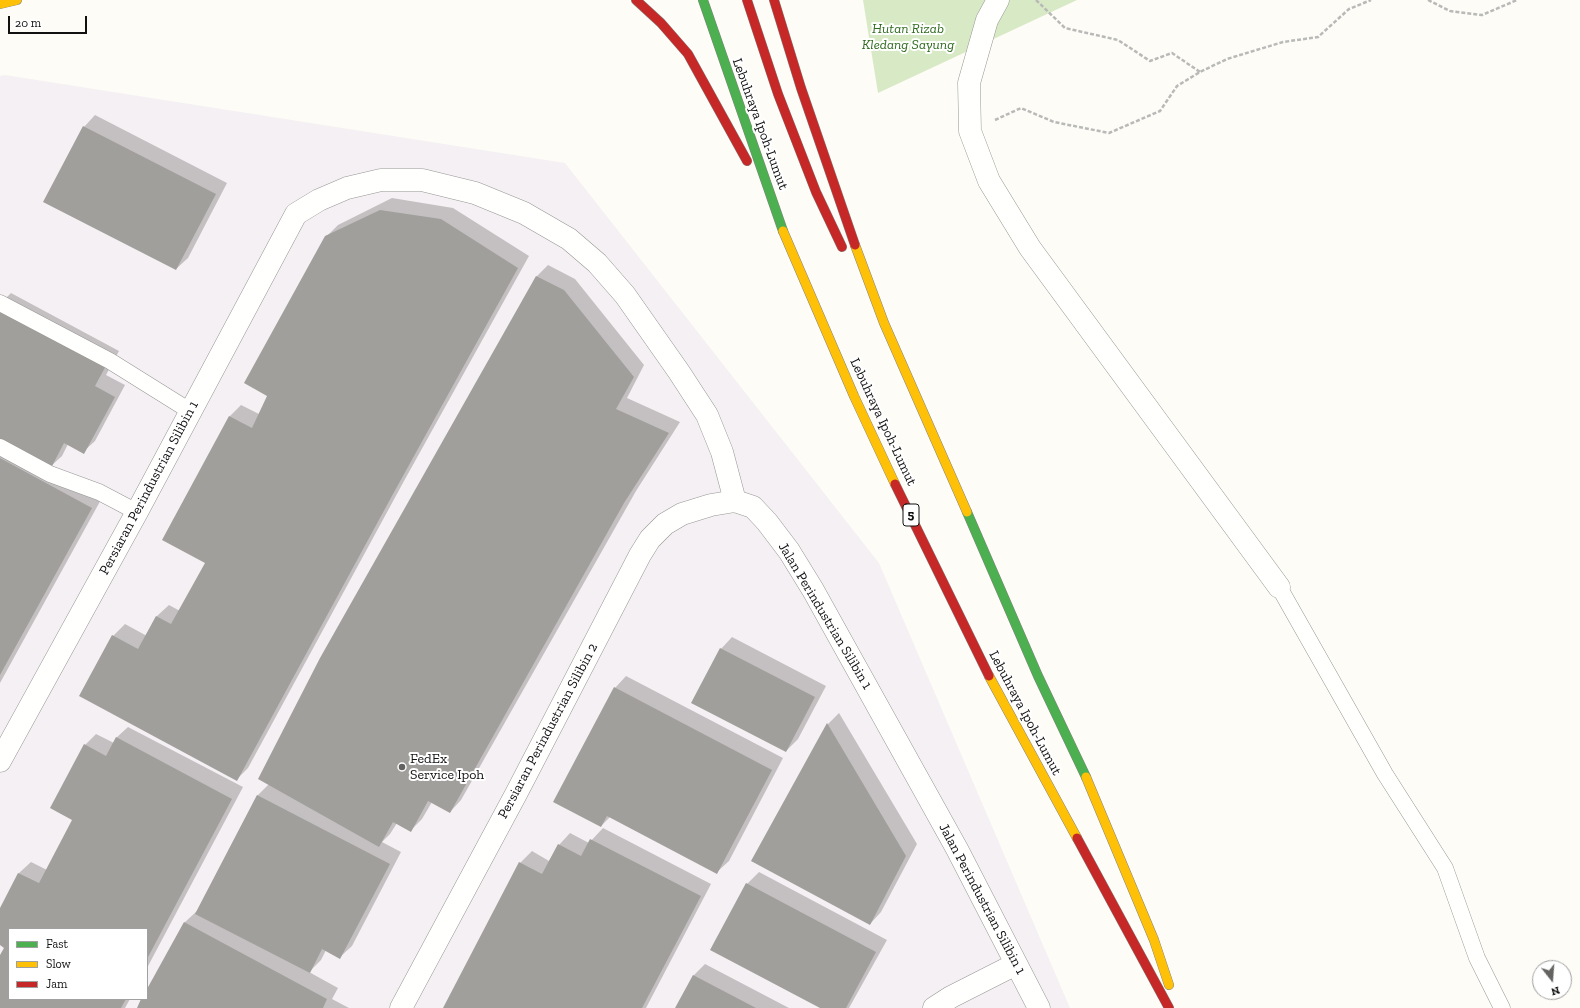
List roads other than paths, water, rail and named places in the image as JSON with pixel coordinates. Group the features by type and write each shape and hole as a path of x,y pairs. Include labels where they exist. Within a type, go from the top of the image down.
{"main road":[{"path":"0,4 17,0"},
{"path":"636,0 661,22 688,54 782,228"},
{"name":"Lebuhraya Ipoh-Lumut","path":"703,0 782,228 858,404 981,661 1169,1008"},
{"path":"747,0 778,94 816,192 845,252"},
{"name":"Lebuhraya Ipoh-Lumut","path":"774,0 801,88 855,246 884,323 1038,676 1126,870 1154,940 1177,1008"},
{"path":"855,271 884,323"}],"street":[{"path":"998,0 987,20 968,83 970,131 989,181 1030,248 1278,587"},
{"name":"Persiaran Perindustrian Silibin 1","path":"0,761 296,214 318,200 346,188 381,180 422,180 475,193 524,213 569,239 597,263 625,295 695,396 707,415 722,452 735,501"},
{"name":"Jalan Perindustrian Silibin 1","path":"735,501 753,507 767,522 789,551 813,590 958,849 1039,1008"},
{"name":"Persiaran Perindustrian Silibin 2","path":"401,1008 516,794 650,539 665,524 682,514 710,505 735,501"},
{"path":"934,1008 950,997 1016,964"}],"lane":[{"path":"0,303 110,361 190,412"},
{"path":"0,447 50,474 99,492 136,512"},
{"path":"1278,587 1385,774 1445,868 1477,958 1502,1008"}],"place":[{"name":"FedEx Service Ipoh","path":"402,767"}],"park label":[{"name":"Hutan Rizab Kledang Sayung","path":"908,38"}]}
